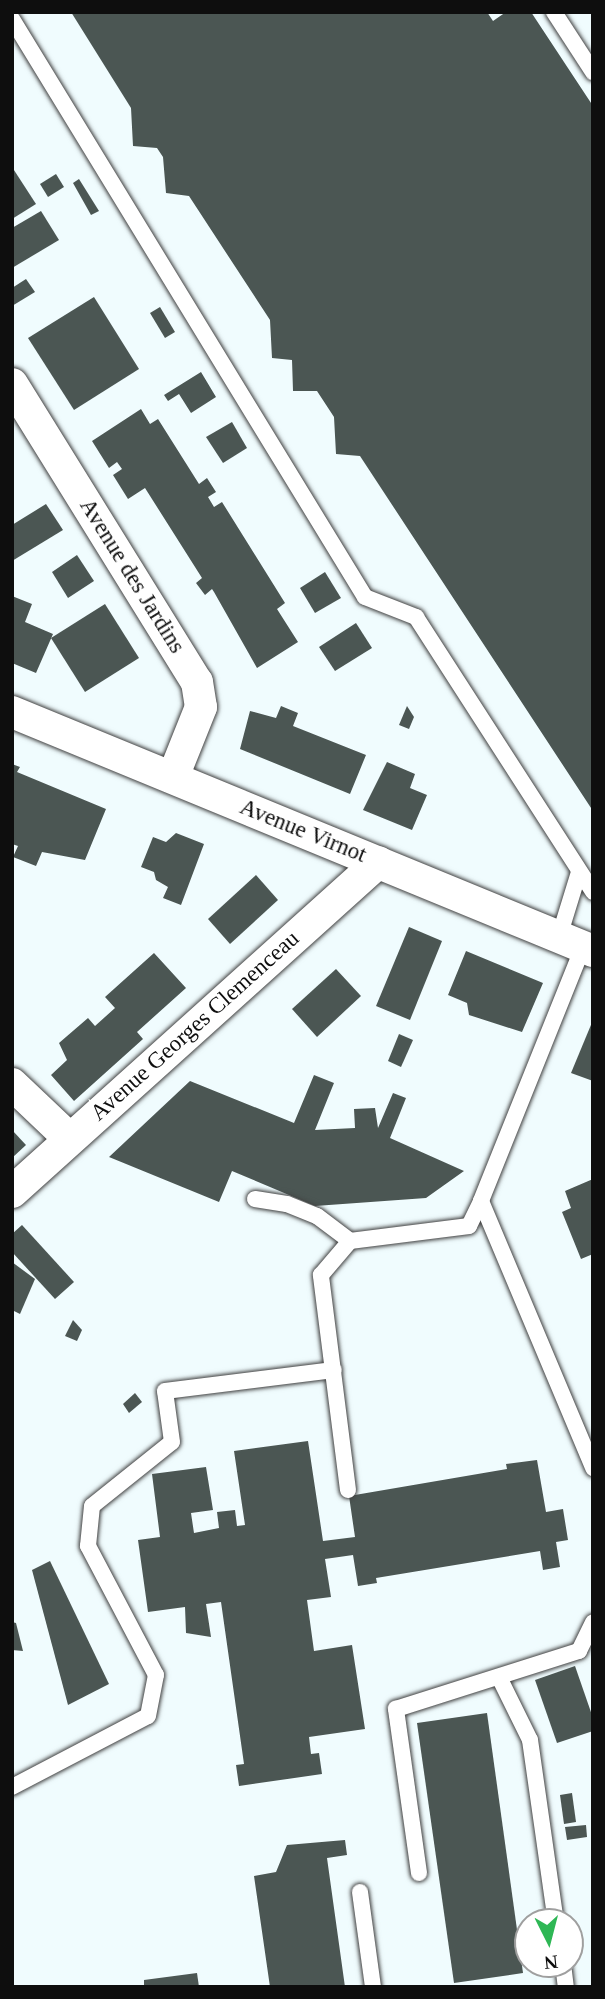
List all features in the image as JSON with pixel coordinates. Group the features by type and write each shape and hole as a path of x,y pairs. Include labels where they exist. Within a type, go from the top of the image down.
{"street":[{"name":"Avenue des Jardins","path":"12,384 197,682 201,707 173,777"},
{"name":"Avenue Virnot","path":"12,712 578,945"},
{"name":"Avenue Georges Clemenceau","path":"12,1192 379,862"},
{"path":"12,1084 70,1139"}],"lane":[{"path":"554,12 593,72"},
{"path":"12,19 365,597 416,617 593,892"},
{"path":"348,1490 321,1275 350,1241 469,1226 578,945 579,872"},
{"path":"255,1199 287,1204 317,1216 350,1241"},
{"path":"481,1200 593,1468"},
{"path":"12,1787 148,1716 156,1675 88,1546 92,1506 172,1442 165,1391 334,1370"},
{"path":"419,1873 396,1709 579,1651 593,1622"},
{"path":"499,1676 530,1740 554,1908"},
{"path":"360,1892 373,1987"}],"building":[{"path":"71,12 487,12 493,21 506,12 531,12 593,106 593,811 360,456 336,454 334,417 317,391 293,391 292,360 272,358 270,320 189,196 166,193 163,157 157,148 133,146 131,108"},
{"path":"12,167 36,204 12,219"},
{"path":"56,174 64,187 48,197 40,184"},
{"path":"79,179 99,211 91,215 73,183"},
{"path":"41,211 59,240 12,268 12,228"},
{"path":"26,279 35,292 12,306 12,288"},
{"path":"94,297 139,369 74,410 28,338"},
{"path":"160,307 175,332 165,338 150,313"},
{"path":"201,372 216,397 191,413 179,394 168,401 164,395"},
{"path":"141,409 150,424 158,419 199,484 207,478 216,492 208,497 214,507 222,502 285,603 277,609 298,642 257,668 212,589 205,595 196,583 202,578 145,488 128,499 113,475 122,469 117,462 109,468 92,441"},
{"path":"232,422 247,448 223,463 206,437"},
{"path":"46,504 63,530 12,561 12,525"},
{"path":"77,555 94,581 68,598 52,572"},
{"path":"325,572 341,598 315,613 300,588"},
{"path":"12,596 32,604 25,622 53,634 36,673 12,663"},
{"path":"105,604 139,658 85,692 51,638"},
{"path":"356,623 372,648 335,671 319,647"},
{"path":"281,706 298,713 293,726 366,755 350,794 240,749 250,711 276,718"},
{"path":"407,706 414,717 409,729 399,725"},
{"path":"387,762 415,774 410,788 427,795 412,830 363,810"},
{"path":"12,764 20,767 17,772 106,809 85,860 42,852 36,866 13,857 18,846 12,844"},
{"path":"176,833 204,844 181,905 163,898 168,887 156,880 154,872 141,867 153,837 166,842"},
{"path":"256,875 278,900 230,944 208,919"},
{"path":"409,927 442,941 410,1020 376,1006"},
{"path":"466,951 543,983 522,1032 469,1015 467,1003 448,995"},
{"path":"154,953 186,988 137,1032 143,1039 74,1101 51,1075 67,1060 59,1043 88,1018 95,1026 115,1008 105,997"},
{"path":"336,969 361,996 317,1037 292,1009"},
{"path":"593,1020 593,1081 571,1073"},
{"path":"399,1034 413,1040 401,1067 388,1061"},
{"path":"314,1075 334,1083 315,1130 355,1128 354,1109 375,1108 378,1128 393,1093 406,1098 390,1138 464,1171 426,1198 315,1206 232,1171 219,1202 109,1157 190,1081 294,1123"},
{"path":"12,1130 26,1145 12,1158"},
{"path":"593,1179 593,1254 581,1259 562,1212 571,1208 565,1191"},
{"path":"22,1225 74,1282 55,1299 12,1252 12,1234"},
{"path":"12,1262 35,1279 20,1314 12,1310"},
{"path":"73,1320 82,1330 77,1341 65,1336"},
{"path":"135,1393 142,1402 129,1413 123,1404"},
{"path":"308,1441 323,1541 355,1537 349,1496 507,1469 506,1464 537,1460 546,1512 563,1509 568,1540 556,1542 560,1567 543,1570 540,1551 376,1578 377,1583 358,1586 353,1555 325,1559 331,1597 307,1600 314,1651 352,1645 365,1729 309,1737 311,1754 319,1753 322,1774 239,1786 236,1765 244,1764 221,1602 206,1604 211,1637 186,1633 185,1607 148,1612 138,1540 160,1537 152,1474 206,1467 213,1510 191,1513 194,1533 219,1528 217,1512 235,1510 237,1526 245,1525 234,1451"},
{"path":"50,1561 109,1684 68,1705 32,1570"},
{"path":"12,1622 16,1623 23,1651 12,1650"},
{"path":"575,1666 593,1718 593,1731 557,1743 535,1680"},
{"path":"487,1713 514,1908 514,1974 454,1983 417,1723"},
{"path":"572,1793 576,1822 564,1824 560,1795"},
{"path":"586,1825 587,1837 567,1840 565,1827"},
{"path":"345,1840 347,1855 327,1858 345,1987 270,1987 254,1876 276,1872 287,1845"},
{"path":"197,1973 199,1987 144,1987 144,1980"}]}
